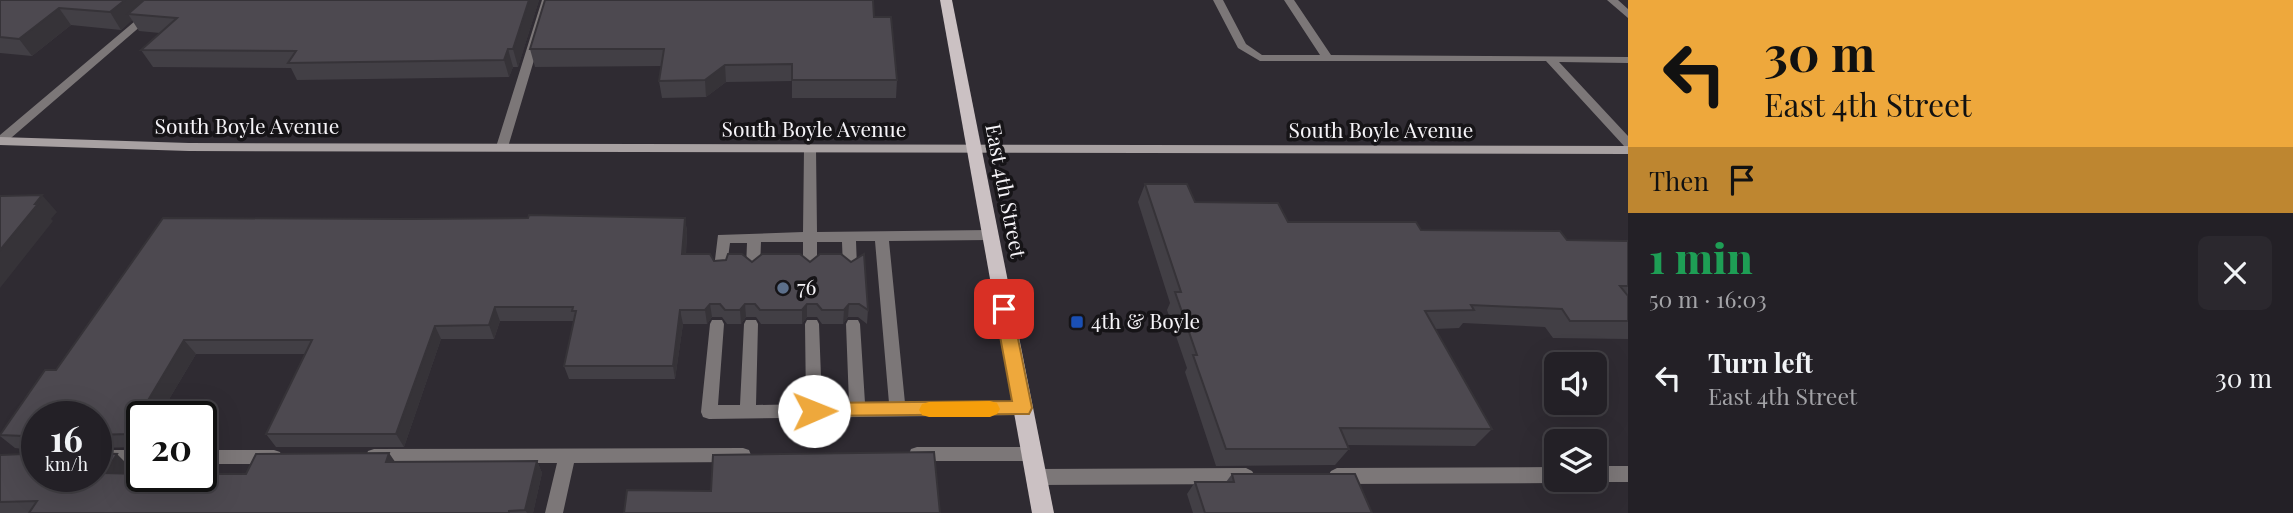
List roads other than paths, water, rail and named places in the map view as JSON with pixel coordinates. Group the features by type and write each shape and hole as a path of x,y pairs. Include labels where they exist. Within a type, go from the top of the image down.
{"main road":[{"name":"East 4th Street","path":"946,0 1043,513"},
{"name":"South Boyle Avenue","path":"0,141 189,147 1628,150"}],"lane":[{"path":"0,141 166,0"},
{"path":"502,147 547,0"},
{"path":"1218,0 1242,46 1260,58 1628,60"},
{"path":"1289,0 1327,57"},
{"path":"1612,0 1628,15"},
{"path":"1549,58 1628,144"},
{"path":"810,149 810,268"},
{"path":"721,268 723,239 989,235"},
{"path":"849,237 850,268"},
{"path":"882,237 898,410"},
{"path":"753,268 754,238"},
{"path":"717,324 709,412 1023,408"},
{"path":"748,411 751,324"},
{"path":"812,324 814,411"},
{"path":"853,324 857,410"},
{"path":"906,454 1031,454"},
{"path":"350,457 757,455"},
{"path":"554,513 567,456"},
{"path":"217,457 296,457"},
{"path":"1607,474 1628,474"},
{"path":"1323,476 1544,475"},
{"path":"1036,477 1268,476"}],"place":[{"name":"76","path":"783,288"},
{"name":"4th & Boyle","path":"1077,322"}]}
